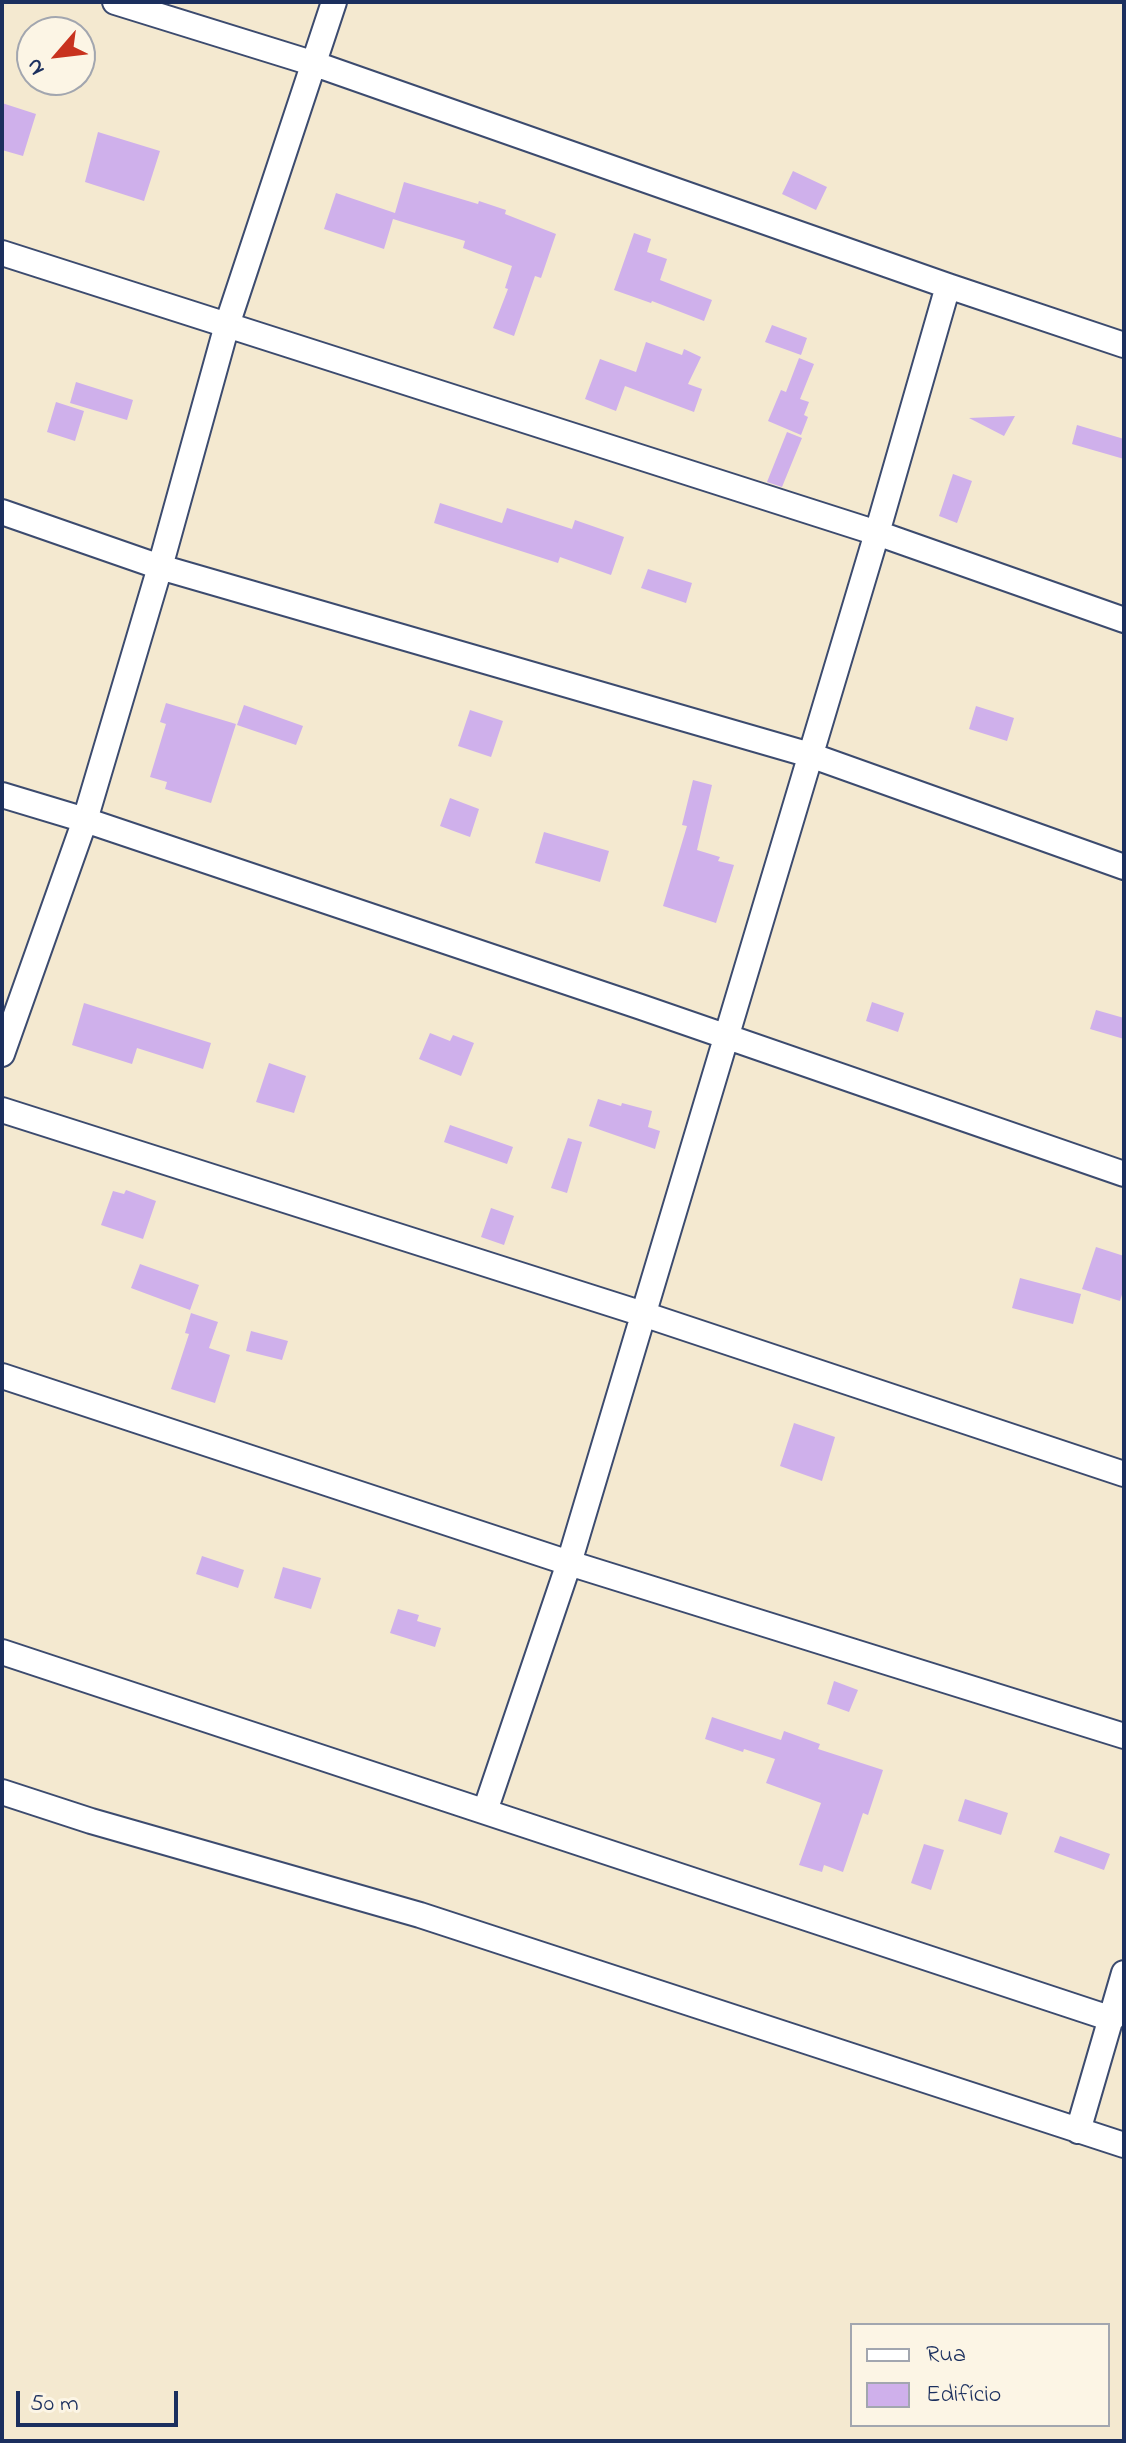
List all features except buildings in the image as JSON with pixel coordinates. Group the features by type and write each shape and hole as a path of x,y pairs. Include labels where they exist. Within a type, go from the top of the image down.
{"street":[{"path":"115,2 315,64 1124,345"},
{"path":"2,1054 85,820 227,325 334,2"},
{"path":"2,253 877,533 1124,620"},
{"path":"485,1811 569,1563 948,286"},
{"path":"2,512 160,567 810,755 1124,867"},
{"path":"2,795 85,820 626,1002 1124,1174"},
{"path":"2,1110 643,1314 1124,1474"},
{"path":"2,1376 569,1563 1124,1736"},
{"path":"2,1652 1112,2019"},
{"path":"2,1792 91,1821 420,1915 1124,2145"},
{"path":"1078,2131 1124,1973"}]}
